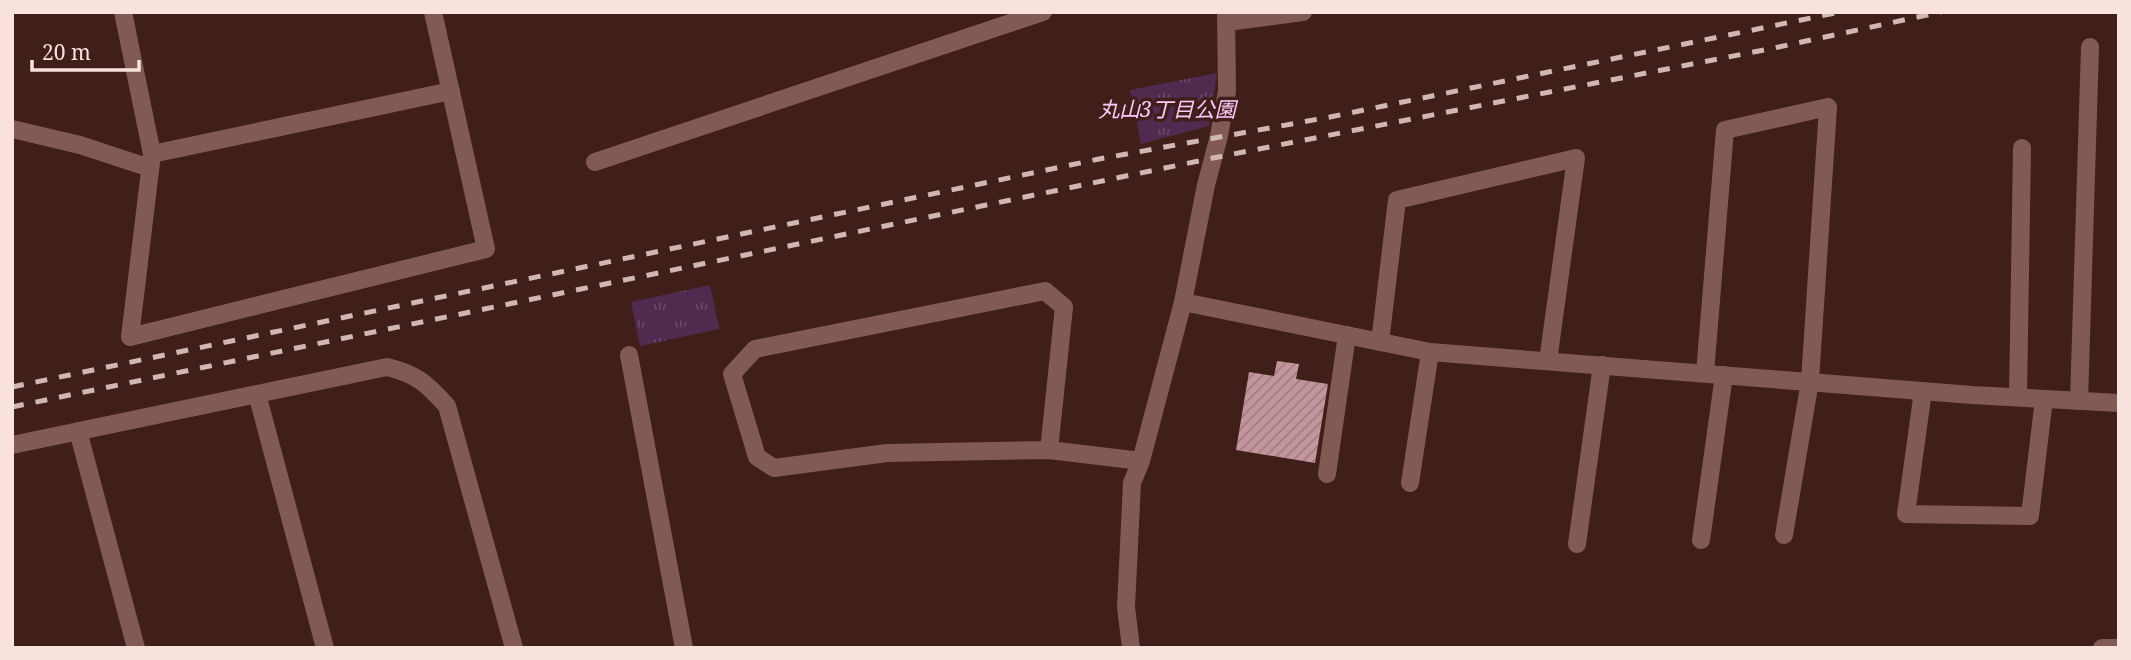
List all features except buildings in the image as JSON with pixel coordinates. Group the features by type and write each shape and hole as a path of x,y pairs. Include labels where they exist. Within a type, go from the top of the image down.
{"street":[{"path":"123,12 151,161 130,337 486,248 433,12"},
{"path":"594,162 1042,12"},
{"path":"1131,648 1126,607 1132,483 1141,461 1183,302 1227,91 1227,17 1303,12"},
{"path":"2079,401 2090,47"},
{"path":"12,129 151,161 451,92"},
{"path":"1705,373 1725,131 1828,107 1810,381 1784,535"},
{"path":"2018,397 2022,148"},
{"path":"1380,342 1397,200 1576,158 1548,361"},
{"path":"1049,450 1064,307 1045,291 755,349 732,374 757,457 774,468 887,453 1049,450 1141,461"},
{"path":"1183,302 1430,352 1923,391 2119,403"},
{"path":"1327,474 1348,335"},
{"path":"1410,484 1430,352"},
{"path":"629,355 684,648"},
{"path":"1577,544 1602,365"},
{"path":"12,445 387,367 407,372 424,382 447,407 514,648"},
{"path":"1701,540 1724,374"},
{"path":"1923,391 1906,514 2030,516 2044,399"},
{"path":"257,394 325,648"},
{"path":"78,431 136,648"},
{"path":"2102,648 2119,648"}],"green space":[{"name":"丸山3丁目公園","path":"1217,73 1209,126 1141,144 1130,90"},
{"path":"710,285 719,329 640,346 631,302"}],"railway":[{"path":"12,387 1099,159 1330,117 1840,12"},
{"path":"12,407 1213,158 1774,48 1941,12"}]}
